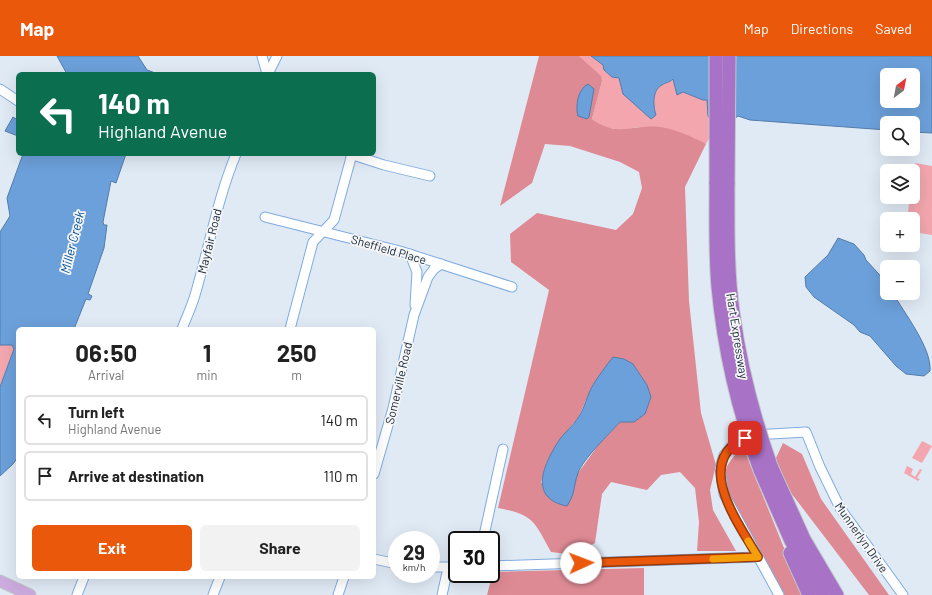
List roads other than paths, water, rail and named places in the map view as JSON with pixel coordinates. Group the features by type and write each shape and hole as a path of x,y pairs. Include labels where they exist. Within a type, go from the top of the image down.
{"highway":[{"name":"Hart Expressway","path":"716,56 717,257 721,309 734,386 748,437 804,539 837,595"},
{"name":"Hart Expressway","path":"729,56 728,249 733,310 746,383 765,468 776,509 792,541 823,595"},
{"path":"776,509 790,551 809,595"}],"main road":[{"path":"0,581 23,594"}],"street":[{"path":"262,56 267,72"},
{"path":"269,72 277,56"},
{"path":"0,89 16,100"},
{"name":"Mayfair Road","path":"183,327 195,296 226,177 235,156"},
{"path":"291,327 313,242 334,220 350,156"},
{"path":"357,156 384,165 430,176"},
{"name":"Sheffield Place","path":"265,217 410,254 512,287"},
{"name":"Somerville Road","path":"410,254 417,272 414,315"},
{"name":"Somerville Road","path":"376,467 393,408 414,315 428,277 434,269 441,264"},
{"name":"Munnerlyn Drive","path":"758,557 724,494 720,475 721,461 724,455 737,442 753,435 806,432 820,468 840,508 903,595"},
{"path":"485,531 503,449"},
{"path":"500,566 758,557 779,595"},
{"path":"376,559 388,562"},
{"path":"77,595 83,579"},
{"path":"213,595 219,579"},
{"path":"338,595 343,579"},
{"path":"442,595 448,579"}],"water":[{"path":"57,56 138,56 147,70 152,72 66,72"},
{"path":"591,56 932,56 932,133 920,132 920,116 880,116 880,129 750,120 738,116 726,125 715,128 708,116 707,100 703,100 683,92 677,95 673,79 659,87 656,91 654,107 656,115 651,119 623,94 619,78 612,77 604,70 603,65"},
{"path":"588,84 594,89 589,117 587,119 578,116 577,107 578,98 582,90"},
{"path":"13,117 16,119 16,135 5,131"},
{"name":"Miller Creek","path":"22,156 125,156 116,183 111,181 103,222 104,225 107,225 104,248 88,294 92,296 90,300 86,299 75,327 16,327 16,460 0,476 0,387 14,349 12,345 0,345 0,232 10,216 7,198"},
{"path":"838,238 854,244 864,255 866,260 880,275 880,300 897,300 922,341 927,352 930,371 924,376 906,374 896,366 870,336 860,332 854,325 814,297 806,287 805,277 828,255"},
{"path":"613,357 624,359 633,364 647,385 651,397 645,414 634,422 620,422 581,467 576,478 572,497 567,506 555,502 547,496 543,488 542,478 549,458 560,439 578,418 593,385"}]}
